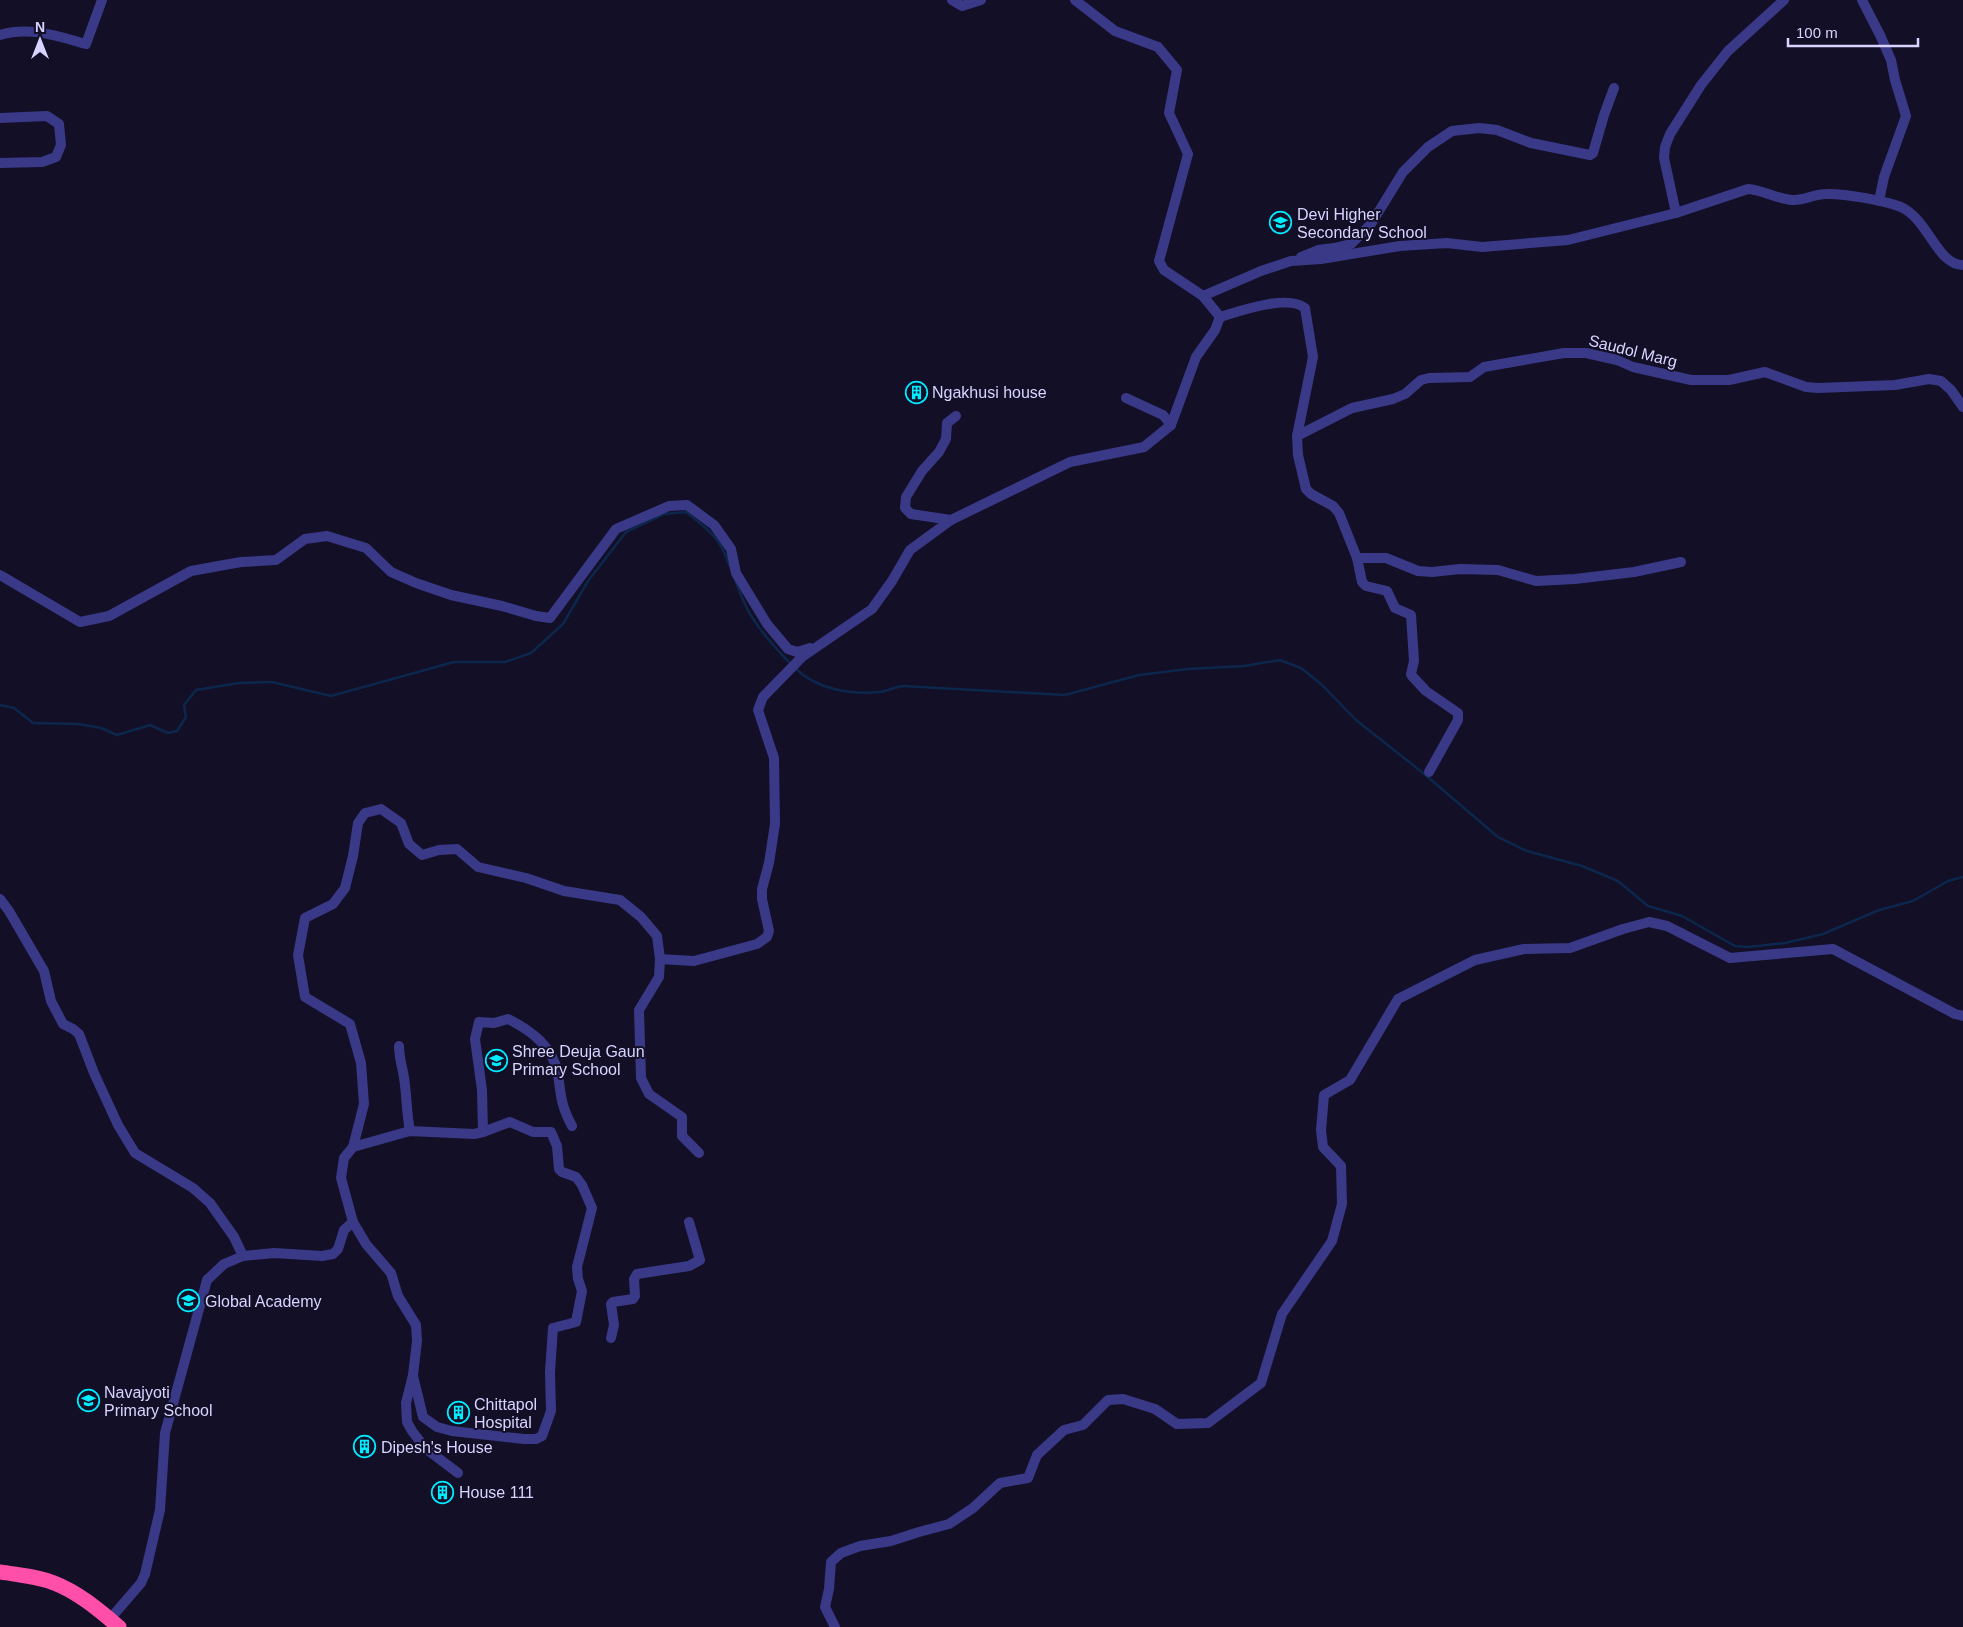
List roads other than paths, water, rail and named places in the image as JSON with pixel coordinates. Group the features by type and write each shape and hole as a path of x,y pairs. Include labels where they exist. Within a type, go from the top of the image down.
{"highway":[{"path":"0,1572 39,1578 55,1583 84,1600 115,1623"}],"street":[{"path":"0,35 13,31 38,31 86,44 102,0"},
{"path":"952,0 962,6 980,0"},
{"path":"1075,0 1115,31 1158,47 1177,70 1169,113 1188,154 1159,261 1164,270 1203,296 1220,317"},
{"path":"1676,213 1664,158 1665,147 1670,134 1701,85 1728,51 1784,0"},
{"path":"1862,0 1891,60 1906,116 1884,177 1879,201"},
{"path":"1203,296 1261,270 1318,250 1351,244 1371,224 1403,172 1428,147 1452,131 1479,128 1498,130 1531,143 1590,155 1593,153 1614,88"},
{"path":"0,118 47,116 59,124 61,144 56,157 42,162 0,163"},
{"path":"1291,261 1322,259 1400,246 1447,243 1482,247 1568,240 1676,213 1748,189 1758,190 1791,200 1806,200 1825,194 1879,201 1901,207 1916,216 1946,259 1954,265 1963,265"},
{"path":"1220,317 1257,306 1296,303 1305,308 1313,357 1297,436 1298,455 1306,489 1339,512 1357,558 1362,582 1366,586 1387,591 1395,608 1411,615 1414,661 1412,676 1426,691 1458,713 1458,720 1429,772"},
{"path":"660,959 694,961 757,944 767,937 769,931 762,899 762,889 769,863 775,824 774,758 758,710 762,697 789,669 816,647 872,608 892,581 910,550 951,520 1070,462 1144,446 1171,425 1196,357 1215,330 1220,317"},
{"name":"Saudol Marg","path":"1297,436 1352,408 1393,399 1428,378 1470,377 1484,366 1564,353 1586,352 1617,360 1633,367 1691,380 1729,380 1765,372 1806,387 1818,388 1895,385 1929,379 1941,381 1951,390 1963,407"},
{"path":"1126,398 1163,415 1171,425"},
{"path":"951,520 911,514 905,508 906,497 922,471 939,452 946,439 948,423 956,416"},
{"path":"0,575 80,622 109,616 191,571 241,562 276,560 305,539 327,536 366,548 391,572 416,583 450,595 550,618 616,529 669,506 687,505 714,525 731,549 736,573 767,624 788,650 797,652 816,647"},
{"path":"1357,558 1386,558 1418,571 1498,570 1536,581 1575,579 1634,572 1681,562"},
{"path":"458,1472 425,1448 412,1432 407,1422 406,1403 413,1375 417,1341 416,1325 398,1296 391,1274 366,1244 353,1222 341,1178 344,1158 353,1147 364,1104 361,1063 350,1024 305,998 298,955 305,918 333,904 345,888 354,856 358,824 365,813 381,809 401,823 409,844 422,855 439,850 456,849 478,867 526,878 564,891 620,900 641,917 656,936 660,959 659,977 639,1010 641,1078 649,1094 682,1117 682,1136 699,1153"},
{"path":"0,899 44,971 51,1002 63,1024 79,1034 94,1073 118,1125 135,1153 193,1188 210,1203 234,1237 243,1256"},
{"path":"835,1627 825,1607 829,1589 831,1562 841,1553 860,1546 891,1542 949,1524 973,1508 1000,1483 1028,1478 1037,1455 1064,1430 1083,1425 1108,1400 1123,1399 1155,1409 1177,1424 1208,1423 1261,1383 1282,1314 1332,1241 1342,1204 1341,1166 1323,1147 1324,1095 1350,1080 1398,999 1475,960 1524,949 1570,948 1649,922 1667,926 1730,958 1833,949 1955,1014 1963,1016"},
{"path":"483,1132 482,1090 475,1044 476,1027 479,1022 494,1023 508,1019 523,1026 540,1038 552,1057 557,1072 560,1099 572,1126"},
{"path":"399,1046 399,1062 403,1072 410,1131"},
{"path":"353,1147 410,1131 474,1134 510,1122 533,1132 551,1132 557,1146 559,1169 576,1177 582,1184 592,1208 578,1267 578,1279 582,1291 576,1322 553,1328 550,1372 551,1411 542,1436 536,1439 524,1439 452,1431 436,1427 423,1417 413,1375"},
{"path":"115,1623 145,1574 160,1510 165,1434 207,1280 224,1264 243,1256 274,1254 322,1256 333,1254 338,1249 344,1230 353,1222"},
{"path":"610,1338 614,1325 610,1308 611,1304 613,1302 633,1299 636,1296 634,1279 637,1274 689,1266 700,1260 689,1222"}],"waterway":[{"path":"0,705 14,708 33,723 78,724 101,728 117,735 150,725 168,733 177,731 186,717 184,705 196,690 239,683 272,682 331,696 454,662 505,662 531,653 563,624 588,581 626,532 664,514 686,512 707,529 720,544 750,614 769,640 791,664"},
{"path":"795,668 803,675 823,686 845,691 869,693 903,686 1065,695 1139,675 1188,669 1244,666 1280,660 1301,668 1321,684 1356,720 1423,773 1498,837 1527,851 1582,866 1618,881 1648,906 1682,916 1735,946 1748,947 1785,943 1823,934 1879,910 1913,901 1948,881 1963,877"}],"place":[{"name":"Devi Higher Secondary School","path":"1281,223"},
{"name":"Ngakhusi house","path":"916,392"},
{"name":"Shree Deuja Gaun Primary School","path":"496,1060"},
{"name":"Global Academy","path":"189,1301"},
{"name":"Navajyoti Primary School","path":"88,1401"},
{"name":"Chittapol Hospital","path":"458,1413"},
{"name":"Dipesh's House","path":"365,1447"},
{"name":"House 111","path":"443,1492"}]}
